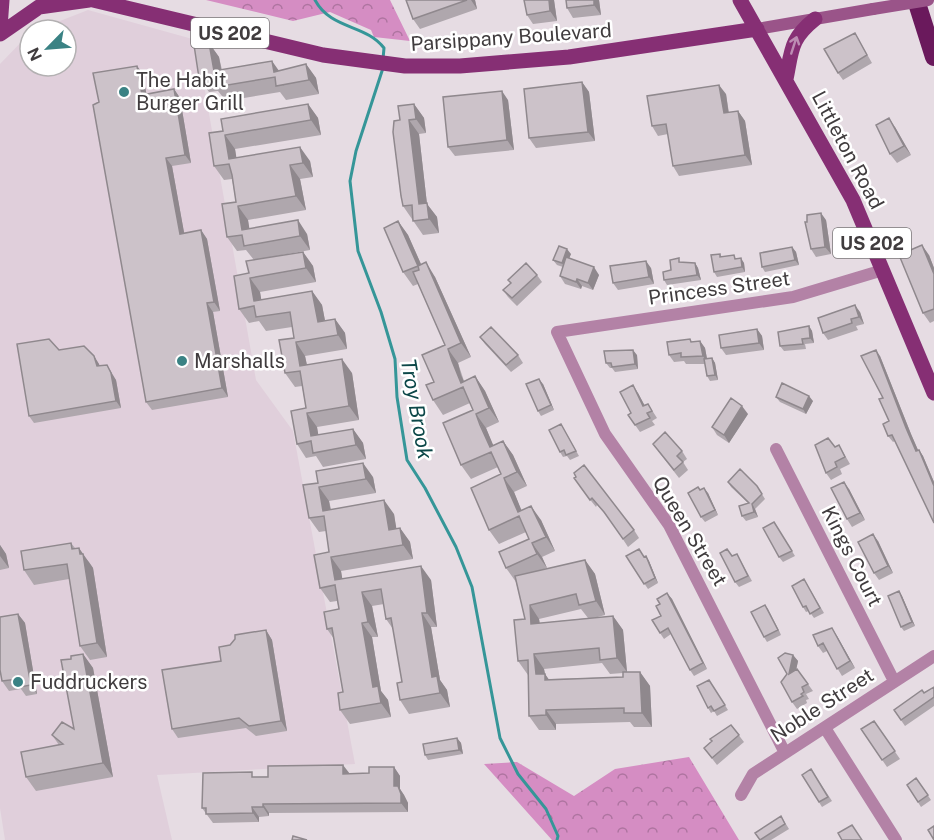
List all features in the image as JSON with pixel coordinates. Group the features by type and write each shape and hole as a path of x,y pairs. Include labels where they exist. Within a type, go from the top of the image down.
{"highway":[{"path":"916,0 934,57"}],"main road":[{"path":"0,28 2,0"},
{"name":"Parsippany Boulevard","path":"0,34 39,7 91,0 322,55 394,65 460,66 569,57 757,29"},
{"name":"Littleton Road","path":"741,0 853,200 934,393"},
{"path":"757,29 928,0"},
{"path":"786,79 792,42 799,32 815,19"}],"street":[{"name":"Princess Street","path":"557,332 793,297 883,270"},
{"name":"Queen Street","path":"557,332 605,434 669,525 786,753"},
{"name":"Kings Court","path":"776,448 894,681"},
{"name":"Noble Street","path":"741,795 753,774 934,656"},
{"path":"825,728 896,840"}],"shaded area":[{"path":"88,10 196,40 256,380 293,431 355,764 157,775 172,840 5,840 0,808 0,64 18,45 18,78 78,78 78,18 68,18"}],"green space":[{"path":"206,0 390,0 410,41 374,37 371,30 330,12 293,21"},
{"path":"689,757 739,840 552,840 484,764 517,762 574,796 615,769"}],"building":[{"path":"406,0 467,0 413,19"},
{"path":"524,0 549,0 550,11 527,15"},
{"path":"566,0 594,0 594,5 567,8"},
{"path":"855,33 867,55 838,73 824,49"},
{"path":"209,43 214,71 272,61 274,72 306,64 309,80 276,86 275,77 216,87 214,76 199,78 194,45"},
{"path":"137,66 142,95 174,89 185,155 166,158 180,234 201,230 214,302 207,303 222,388 146,402 93,105 99,102 93,73"},
{"path":"582,82 588,132 529,138 524,89"},
{"path":"719,85 724,113 738,111 745,155 673,166 666,124 652,126 647,96"},
{"path":"502,91 507,140 448,147 443,97"},
{"path":"308,104 311,120 225,135 229,159 300,147 303,163 290,165 296,196 238,206 242,230 298,220 300,236 244,246 242,235 227,237 222,204 236,202 232,175 229,164 214,166 209,133 223,131 221,119"},
{"path":"414,104 416,119 409,120 419,204 427,203 429,219 413,221 412,205 403,206 393,132 394,121 400,120 398,106"},
{"path":"889,118 904,146 890,154 876,125"},
{"path":"821,213 825,247 811,249 805,222 807,222 807,215"},
{"path":"398,221 418,266 403,272 384,228"},
{"path":"922,245 934,274 934,309 923,313 899,255"},
{"path":"559,246 567,249 562,263 553,260"},
{"path":"792,247 795,260 762,267 760,253"},
{"path":"303,252 306,268 250,278 254,301 312,291 318,322 335,319 338,335 296,342 300,366 342,359 349,406 307,413 311,436 353,429 356,445 313,453 311,441 297,444 291,411 306,408 300,371 285,373 279,340 294,338 290,312 256,317 254,306 239,309 234,276 249,273 246,261"},
{"path":"720,254 720,257 734,255 735,259 741,258 742,267 714,272 711,255"},
{"path":"566,257 594,267 588,283 577,279 576,282 560,276"},
{"path":"679,258 679,262 695,263 697,275 664,280 663,272 671,270 670,260"},
{"path":"646,261 649,277 613,283 610,266"},
{"path":"426,262 461,343 448,349 461,383 475,376 489,408 476,414 480,425 490,447 503,441 517,472 504,478 518,512 531,506 546,537 532,543 537,554 506,568 499,552 529,539 519,516 489,530 471,488 501,474 491,452 461,465 443,423 473,410 463,387 433,400 426,385 434,382 422,355 445,345 413,272 419,270 418,266"},
{"path":"526,263 537,275 512,298 503,290 511,283 508,280"},
{"path":"855,305 859,317 851,319 852,323 823,333 818,318"},
{"path":"809,326 810,338 802,339 803,344 780,346 778,332"},
{"path":"491,327 518,355 506,365 480,337"},
{"path":"757,329 759,343 721,348 719,335"},
{"path":"49,339 59,350 84,346 94,356 97,366 107,365 111,373 116,401 29,416 17,344"},
{"path":"690,339 691,342 700,341 703,356 681,357 681,353 669,355 667,342"},
{"path":"633,350 635,364 612,367 611,363 606,363 604,351"},
{"path":"876,350 906,428 916,451 919,450 934,486 934,523 892,435 888,436 883,424 889,421 879,399 883,398 861,356"},
{"path":"712,358 715,375 707,376 704,359"},
{"path":"539,379 551,405 538,411 526,384"},
{"path":"782,383 809,396 803,409 776,397"},
{"path":"633,385 643,406 648,404 652,411 647,413 650,418 635,425 628,415 631,413 620,392"},
{"path":"731,398 742,406 724,435 712,427"},
{"path":"561,424 576,451 566,455 564,450 560,452 549,430"},
{"path":"665,432 682,451 677,456 683,462 674,470 653,444"},
{"path":"828,438 835,447 839,445 845,457 835,462 837,467 826,473 815,445"},
{"path":"363,463 366,479 319,487 323,511 384,500 389,530 400,528 403,545 331,557 335,580 421,566 427,613 422,613 432,677 437,676 440,693 400,700 397,683 402,682 391,618 386,619 381,589 362,592 368,622 362,623 373,687 378,686 381,703 340,710 338,693 343,692 332,628 327,629 324,612 339,609 335,585 320,588 314,555 329,552 324,516 309,518 303,485 318,483 316,471"},
{"path":"584,465 634,530 623,539 604,512 592,498 590,500 574,478 576,477 574,473"},
{"path":"740,469 762,494 752,504 754,512 742,516 739,506 749,503 728,482"},
{"path":"844,482 860,513 847,519 831,488"},
{"path":"698,487 700,490 704,488 715,510 701,517 688,493"},
{"path":"774,522 792,551 779,557 763,528"},
{"path":"873,534 888,566 874,573 858,542"},
{"path":"71,543 72,549 79,548 80,554 83,554 97,643 80,646 67,564 24,570 21,551"},
{"path":"639,549 644,557 646,556 655,578 644,584 626,556"},
{"path":"727,549 732,556 737,554 748,576 735,582 720,553"},
{"path":"585,560 596,601 579,605 576,594 530,605 531,624 613,616 617,658 600,660 599,648 534,654 536,674 545,674 545,680 623,677 623,672 640,672 642,713 624,713 624,708 546,710 546,715 529,716 528,660 518,661 514,620 525,619 515,576"},
{"path":"804,579 820,608 810,614 806,606 803,607 792,586"},
{"path":"899,591 912,622 901,627 888,596"},
{"path":"667,593 703,663 690,670 668,628 660,633 652,620 661,616 656,606 660,604 657,599"},
{"path":"765,605 778,630 764,637 751,612"},
{"path":"18,614 31,685 20,687 18,679 2,681 0,670 0,617"},
{"path":"832,628 850,661 837,669 823,643 818,646 813,635"},
{"path":"266,630 281,721 249,726 239,718 172,729 162,670 221,661 219,647 230,645 235,635"},
{"path":"785,653 793,655 789,674 797,669 808,684 802,687 803,696 792,702 781,682 787,674 778,658"},
{"path":"83,654 103,763 26,777 21,752 63,744 52,735 62,722 74,729 61,660"},
{"path":"709,680 725,705 714,711 711,706 708,708 697,686"},
{"path":"934,687 934,697 901,720 894,710 922,690 924,693"},
{"path":"874,721 895,751 882,760 861,729"},
{"path":"731,725 739,735 712,758 704,748 712,741 710,739"},
{"path":"457,738 459,750 425,755 423,744"},
{"path":"343,765 343,774 369,773 369,767 394,767 394,786 398,786 401,803 263,804 263,807 252,807 253,813 206,814 206,808 202,808 203,773 252,772 252,777 268,777 268,766"},
{"path":"811,769 828,797 819,802 802,775"},
{"path":"916,778 928,795 918,802 907,785"},
{"path":"781,816 785,824 760,840 755,833"},
{"path":"852,825 862,840 842,840 838,833"},
{"path":"934,826 934,840 928,830"},
{"path":"293,836 307,840 292,840"}],"waterway":[{"name":"Troy Brook","path":"315,0 330,17 377,40 384,48 383,59"},
{"name":"Troy Brook","path":"383,68 356,151 350,181 358,251 381,312 395,359 397,397 407,460 425,488 456,547 472,587 500,738 518,774 546,809 558,836 557,840"}],"place":[{"name":"The Habit Burger Grill","path":"124,92"},
{"name":"Marshalls","path":"182,361"},
{"name":"Fuddruckers","path":"18,682"}]}
